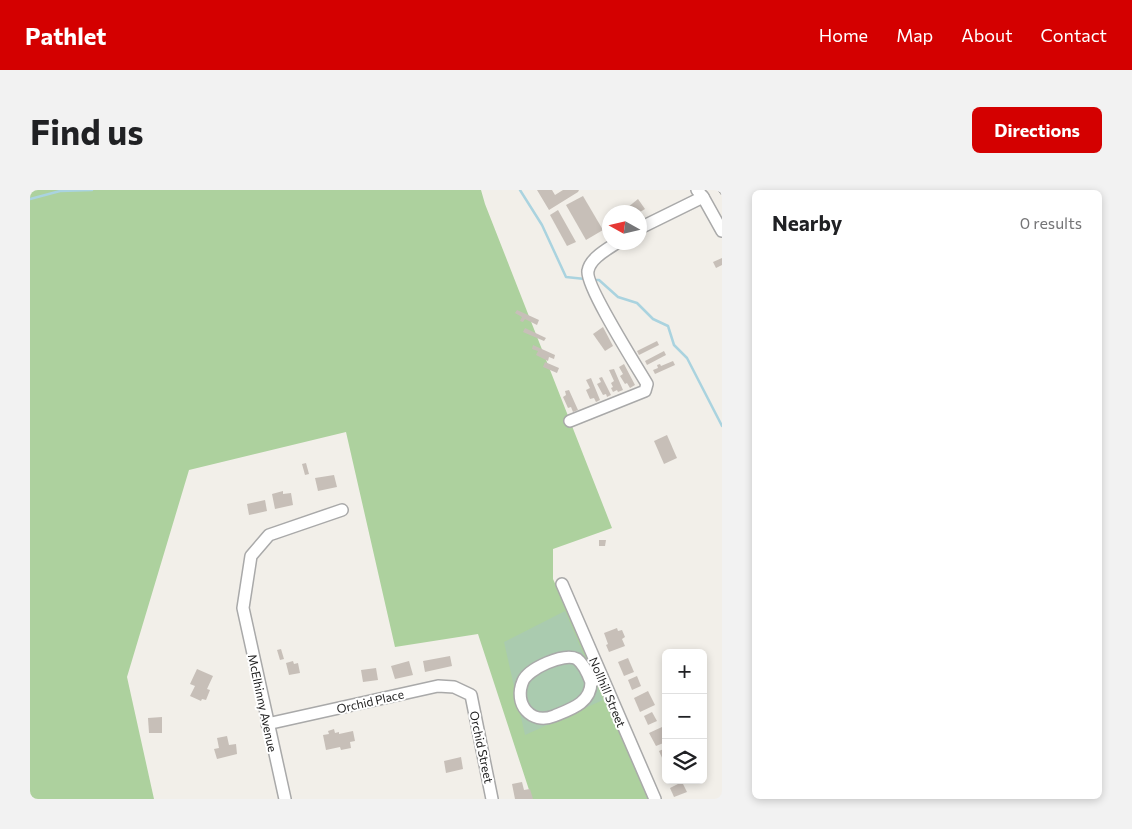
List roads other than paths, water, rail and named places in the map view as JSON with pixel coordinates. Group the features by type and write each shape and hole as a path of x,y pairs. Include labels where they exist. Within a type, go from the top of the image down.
{"street":[{"path":"647,224 700,194 722,231"},
{"path":"570,421 645,391 647,384 601,305 588,276 592,261 607,250"},
{"name":"McElhinny Avenue","path":"285,799 243,608 251,556 269,535 342,510"},
{"name":"Nollhill Street","path":"562,584 597,680 655,799"},
{"path":"571,657 579,661 597,680 583,702 570,710 546,719 532,716 525,709 521,700 522,683 529,673 562,658 571,657"},
{"name":"Orchid Place","path":"267,724 438,686 454,687 471,695"},
{"name":"Orchid Street","path":"471,695 492,799"}],"waterway":[{"path":"30,199 60,191 92,190"},
{"path":"520,190 542,225 566,277 585,279"},
{"path":"593,280 599,280 618,297 637,303 653,319 668,326 674,345 687,358 722,426"}],"railway":[{"path":"719,190 722,194"}]}
